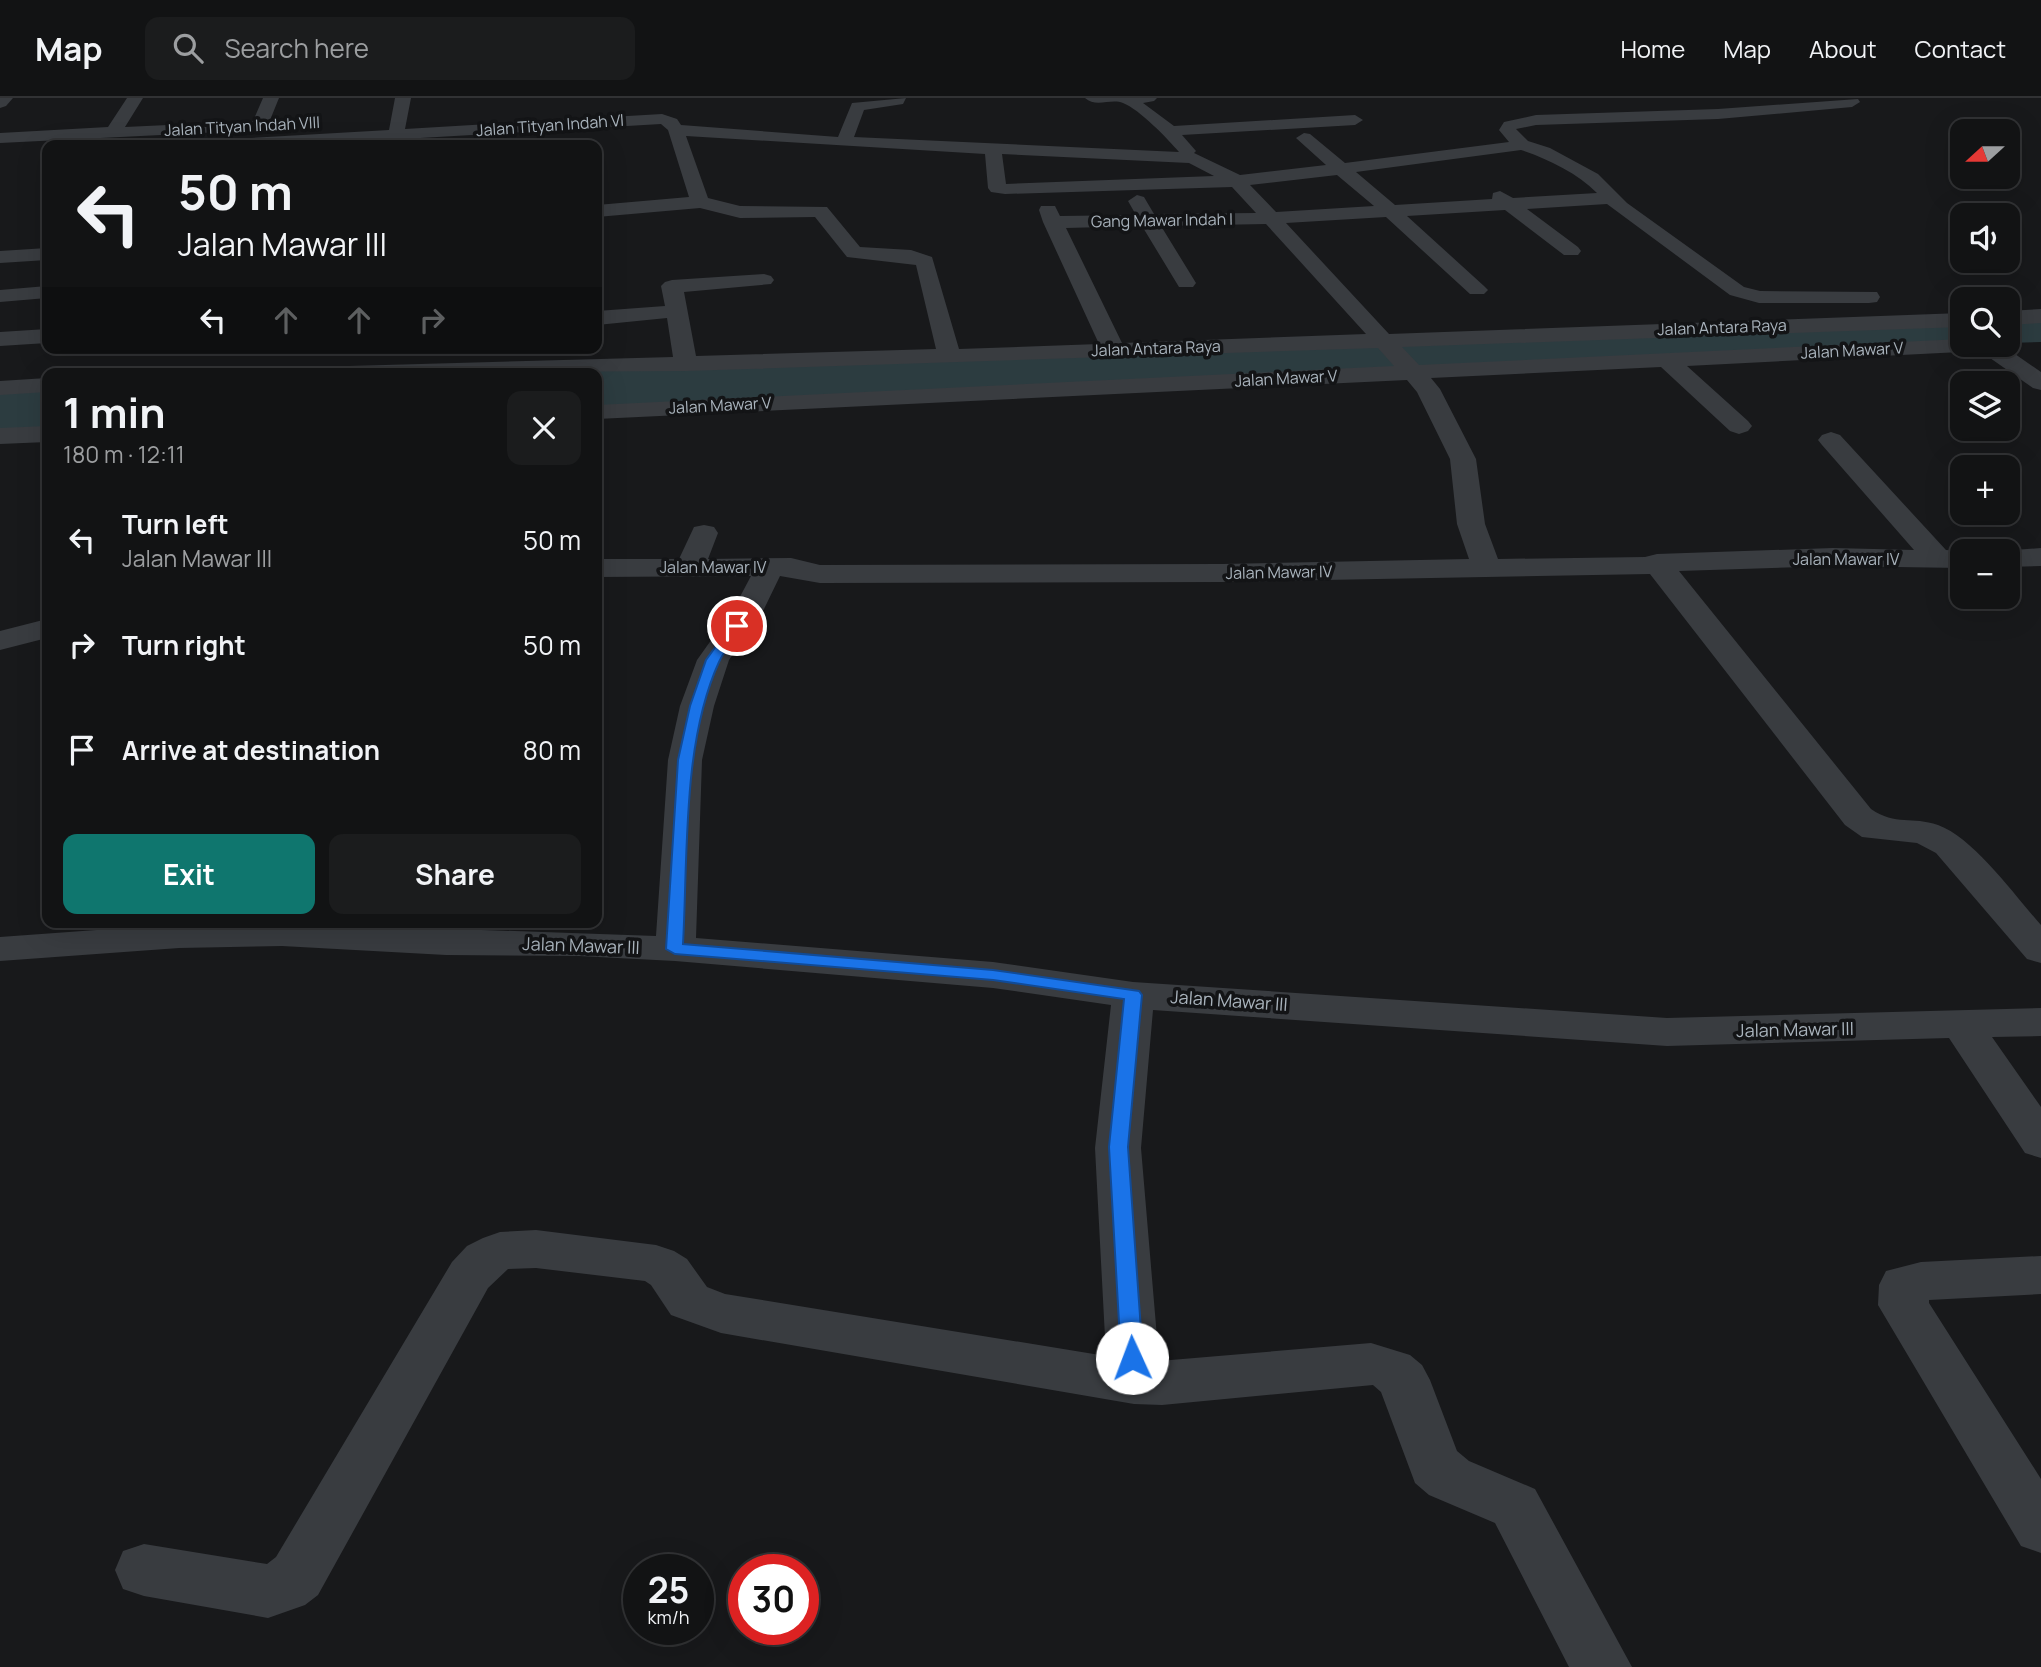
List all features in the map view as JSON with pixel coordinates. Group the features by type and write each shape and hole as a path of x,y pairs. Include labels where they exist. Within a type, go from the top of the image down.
{"street":[{"path":"0,103 5,98"},
{"path":"113,132 135,98"},
{"name":"Jalan Tityan Indah VIII","path":"0,138 267,124 271,98"},
{"path":"395,140 407,117 403,98"},
{"path":"844,142 858,106 897,101 898,98"},
{"path":"1093,98 1149,98"},
{"path":"1665,98 1691,115"},
{"path":"1128,99 1170,131 1192,158 1237,181 1428,389 1463,459 1471,524 1486,566"},
{"path":"1601,100 1629,117"},
{"path":"1522,145 1507,130 1510,125 1536,120 1691,115 1852,102"},
{"path":"539,140 539,117 564,108"},
{"name":"Jalan Tityan Indah VIII","path":"344,121 407,117"},
{"name":"Jalan Tityan Indah Vl","path":"395,140 539,117 669,125 844,142 1192,158"},
{"path":"1170,131 1354,120"},
{"path":"669,125 700,202"},
{"path":"1304,138 1390,210 1477,290"},
{"path":"993,148 997,188 1001,189 1237,181 1342,170 1522,145 1544,152 1592,178 1620,207 1737,291 1759,297 1891,297"},
{"path":"1118,155 1126,184 1150,219 1186,283"},
{"path":"1444,157 1464,172"},
{"path":"1485,187 1571,251"},
{"name":"Gang Mawar Indah I","path":"1112,349 1051,216 1271,218 1506,202 1612,198"},
{"path":"602,211 700,202 740,212 820,211 857,254 922,259 926,263 950,356"},
{"path":"0,257 42,254"},
{"path":"647,289 764,280"},
{"path":"672,286 686,364"},
{"path":"0,296 42,292"},
{"path":"602,318 677,311"},
{"path":"2020,317 2041,316"},
{"name":"Jalan Antara Raya","path":"361,368 379,360 686,364 1950,322"},
{"path":"0,339 42,336"},
{"name":"Jalan Mawar V","path":"602,412 1950,346"},
{"path":"2004,357 2041,383"},
{"path":"1667,360 1739,426"},
{"path":"0,388 42,386"},
{"path":"0,436 42,434"},
{"path":"1831,440 1950,560"},
{"path":"690,568 704,533"},
{"name":"Jalan Mawar IV","path":"602,568 792,567 820,574 1360,571 1486,566 1644,566 1657,563 1833,557 1950,560"},
{"path":"2020,558 2041,557"},
{"path":"1657,563 1858,817 1875,829 1925,833 1949,845 2041,950"},
{"path":"675,949 685,760 697,706 713,660 749,609 770,567"},
{"path":"0,641 42,629"},
{"name":"Jalan Mawar III","path":"0,949 179,936 282,934 446,943 675,949 993,975 1133,995 1667,1032 2041,1022"},
{"path":"1133,995 1118,1147 1134,1382"},
{"path":"1962,1025 2041,1142"},
{"path":"144,1570 268,1591 284,1586 297,1576 470,1275 485,1259 500,1251 536,1249 656,1264 669,1272 689,1301 721,1313 1134,1382 1163,1383 1384,1365 1403,1380 1435,1465 1449,1478 1507,1502 1521,1515 1601,1667"},
{"path":"2041,1275 1921,1281 1904,1285 1902,1293 1903,1305 2041,1528"}],"shaded area":[{"path":"2041,316 2041,342 2020,343 2020,317"},
{"path":"1950,320 1950,346 602,412 602,368 500,368"},
{"path":"42,385 42,434 0,436 0,388"}],"route":[{"path":"737,626 713,660 697,706 685,760 675,949 993,975 1133,995 1118,1147 1132,1358"}]}
